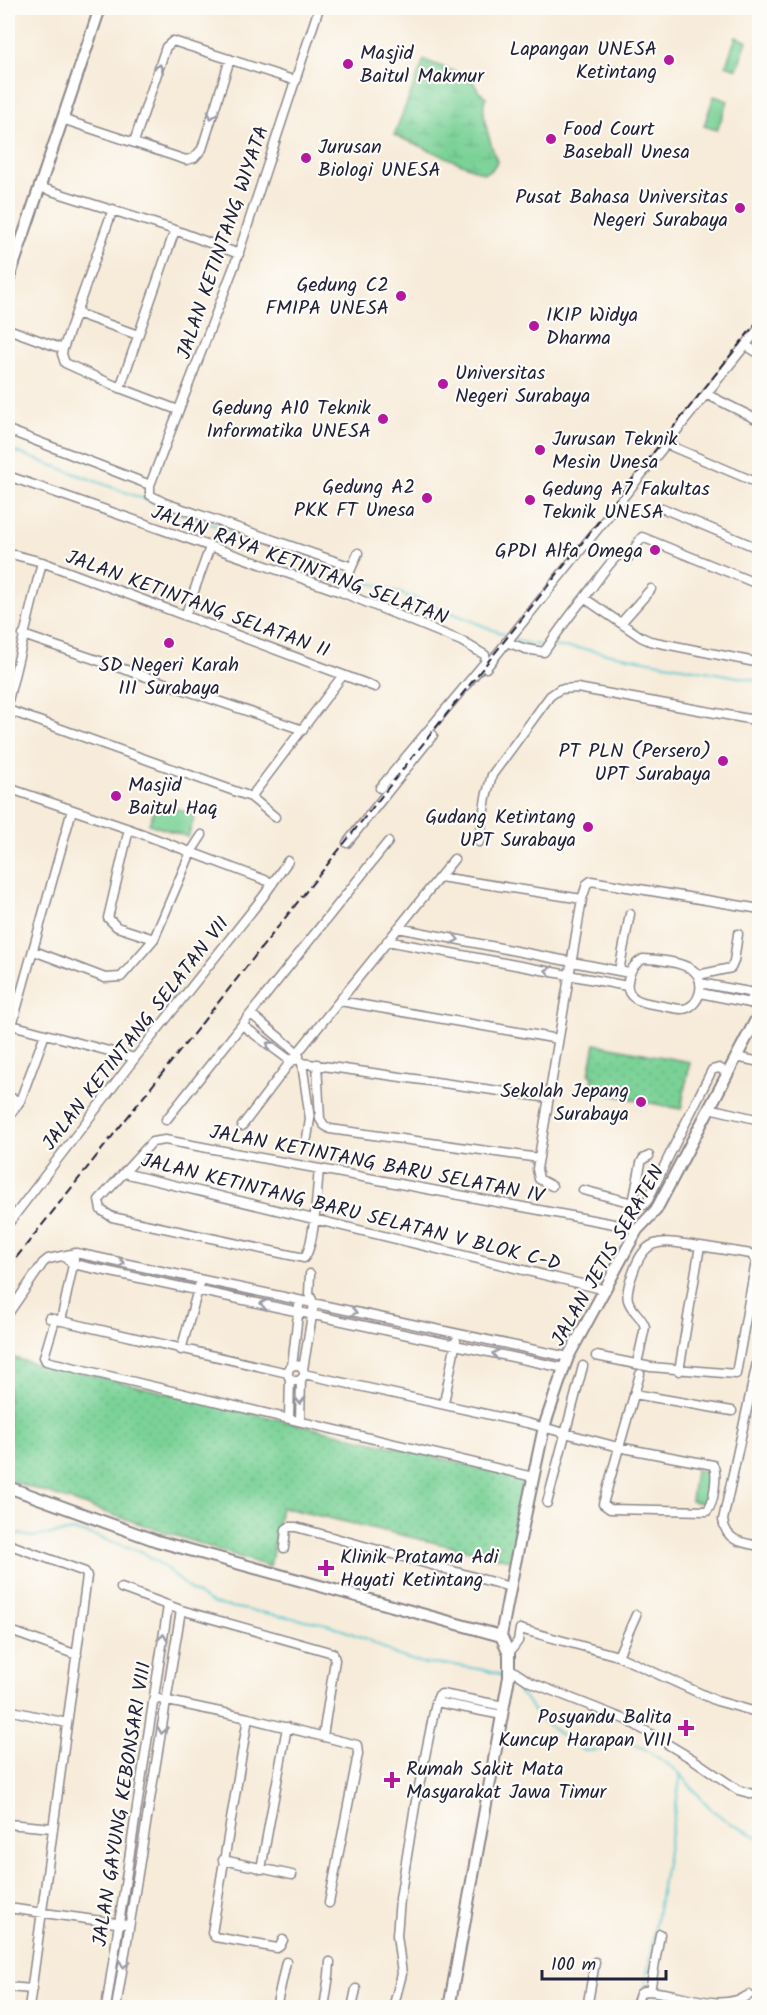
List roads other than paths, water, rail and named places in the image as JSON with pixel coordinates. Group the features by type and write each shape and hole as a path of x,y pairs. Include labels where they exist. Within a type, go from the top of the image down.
{"street":[{"path":"8,281 11,255 39,187 100,8"},
{"name":"JALAN KETINTANG WIYATA","path":"150,485 239,254 319,8"},
{"path":"134,142 169,43 173,41 296,81"},
{"path":"62,119 186,160 194,158 202,149 230,59"},
{"path":"39,187 113,209 239,254"},
{"path":"113,209 62,354 65,363 120,388 178,410"},
{"path":"120,388 175,230"},
{"path":"76,313 138,335"},
{"path":"347,843 759,327"},
{"path":"8,329 63,349"},
{"path":"745,345 759,354"},
{"path":"706,394 759,421"},
{"path":"8,430 150,485 150,495 165,503 350,571"},
{"path":"666,444 759,484"},
{"name":"JALAN RAYA KETINTANG SELATAN","path":"8,476 210,547 342,589 461,641 486,657 486,661 380,788"},
{"path":"662,508 759,549"},
{"path":"508,640 526,649 547,648 569,614 584,598 611,561 620,552 628,558 642,537 759,585"},
{"path":"184,615 210,547"},
{"path":"342,589 358,552"},
{"path":"15,555 42,562"},
{"name":"JALAN KETINTANG SELATAN II","path":"8,701 42,562 375,687"},
{"path":"621,623 651,589"},
{"path":"584,598 650,641 759,663"},
{"path":"23,635 303,730"},
{"path":"251,797 343,675"},
{"path":"479,842 492,775 550,696 560,688 577,688 759,721"},
{"path":"8,710 251,797 275,817"},
{"path":"8,788 129,829 273,883"},
{"path":"72,810 34,951 10,1024 135,1058"},
{"path":"129,829 108,909 108,918 117,927 154,939"},
{"path":"34,951 105,978 121,977 154,939 191,852 202,835"},
{"path":"166,1120 387,842"},
{"path":"242,1126 454,859"},
{"name":"JALAN KETINTANG SELATAN VII","path":"8,1224 288,861"},
{"path":"440,877 582,899"},
{"path":"552,1186 539,1179 537,1175 584,888 591,881 759,909"},
{"path":"619,971 630,914"},
{"path":"398,928 629,973"},
{"path":"699,979 731,968 738,934"},
{"path":"387,941 627,986"},
{"path":"699,979 700,993 690,1007 681,1009 639,1002 631,997 627,986 629,973 636,964 643,959 652,959 687,967 699,979 757,996"},
{"path":"700,993 757,996"},
{"path":"340,1001 558,1040"},
{"name":"JALAN JETIS SERATEN","path":"501,1636 544,1427 568,1357 637,1230 656,1210 759,1012"},
{"path":"251,1014 297,1059 310,1119 307,1138"},
{"path":"242,1025 297,1059 317,1064 549,1098"},
{"path":"8,1118 20,1101 45,1034"},
{"path":"736,1057 759,1062"},
{"path":"317,1064 320,1119 330,1128 539,1158"},
{"path":"583,1190 644,1205 712,1070 719,1068 728,1073"},
{"path":"8,1097 20,1101"},
{"path":"709,1108 759,1120"},
{"name":"JALAN KETINTANG BARU SELATAN IV","path":"124,1173 152,1142 159,1139 637,1230"},
{"path":"633,1203 641,1163 649,1156"},
{"path":"124,1173 99,1200 101,1210 112,1217 304,1258 308,1253 314,1219 319,1169"},
{"name":"JALAN KETINTANG BARU SELATAN V BLOK C-D","path":"124,1173 606,1290"},
{"path":"596,1356 646,1367 679,1371 733,1375 738,1373 756,1261 752,1254 700,1246 657,1243 644,1248 629,1285 628,1299 645,1327 638,1359"},
{"path":"679,1371 700,1246"},
{"path":"76,1253 44,1357 46,1360 533,1477"},
{"path":"8,1314 42,1263 48,1259 76,1253 200,1280 299,1306 312,1314 564,1368"},
{"path":"64,1257 73,1264 197,1291 299,1306 314,1304 568,1357"},
{"path":"300,1421 303,1374 314,1304 309,1294 310,1274"},
{"path":"182,1350 200,1280"},
{"path":"289,1418 290,1372 299,1306 309,1294"},
{"path":"55,1320 182,1350 290,1372 300,1365 303,1374"},
{"path":"444,1403 458,1334"},
{"path":"741,1355 759,1358 723,1520 724,1528 731,1538 745,1544 759,1546"},
{"path":"547,1503 583,1366"},
{"path":"290,1372 295,1381 303,1374"},
{"path":"303,1374 444,1403 618,1447 713,1465 716,1473 711,1508 704,1511 606,1508 603,1502 618,1447 640,1374"},
{"path":"634,1394 732,1411"},
{"path":"8,1487 157,1541 501,1636 509,1653 509,1672 449,2007"},
{"path":"284,1548 286,1529 296,1527 510,1587"},
{"path":"8,1544 85,1572 87,1576 29,2007"},
{"path":"121,1588 181,1610 333,1653 335,1660 322,1736"},
{"name":"JALAN GAYUNG KEBONSARI VIII","path":"106,2007 168,1606"},
{"name":"JALAN GAYUNG KEBONSARI VIII","path":"116,2007 181,1610"},
{"path":"618,1656 636,1615"},
{"path":"509,1653 518,1641 520,1629 618,1656 717,1701 759,1713"},
{"path":"8,1630 76,1655"},
{"path":"509,1672 628,1721 694,1760 738,1790 759,1796"},
{"path":"393,2007 402,1974 396,1935 400,1899 415,1806 436,1702 442,1694 503,1711"},
{"path":"154,1698 356,1744 358,1749 329,1903"},
{"path":"8,1710 67,1723"},
{"path":"248,1718 223,1860 213,1936 277,1948 283,1940"},
{"path":"261,1869 287,1727"},
{"path":"8,1824 53,1828"},
{"path":"223,1860 292,1875"},
{"path":"8,1908 130,1925"},
{"path":"650,1991 660,1934"},
{"path":"276,2007 286,1962"},
{"path":"324,2007 330,1962"},
{"path":"587,2007 595,1962"},
{"path":"8,1986 32,1989"},
{"path":"352,2007 356,1989"},
{"path":"635,2007 640,1993 650,1991 689,1999 728,2003 749,1995"}],"waterway":[{"path":"8,449 163,506"},
{"path":"176,511 345,574"},
{"path":"351,576 433,605 508,636"},
{"path":"513,638 525,643 545,646"},
{"path":"551,646 583,649 760,681"},
{"path":"8,1531 31,1537 74,1531 92,1535 142,1552 166,1568 192,1591 214,1604 327,1624 369,1640 398,1656 425,1664 454,1665 484,1670 498,1674 504,1679"},
{"path":"511,1685 526,1699 537,1717 574,1745 585,1751 624,1743 643,1748 675,1769 712,1810 731,1824 760,1838"},
{"path":"645,1987 681,1774"},
{"path":"641,2008 643,1996"}],"railway":[{"path":"8,1268 760,318"}],"place":[{"name":"Lapangan UNESA Ketintang","path":"669,60"},
{"name":"Masjid Baitul Makmur","path":"348,64"},
{"name":"Food Court Baseball Unesa","path":"551,139"},
{"name":"Jurusan Biologi UNESA","path":"306,158"},
{"name":"Pusat Bahasa Universitas Negeri Surabaya","path":"740,208"},
{"name":"Gedung C2 FMIPA UNESA","path":"401,296"},
{"name":"IKIP Widya Dharma","path":"534,326"},
{"name":"Universitas Negeri Surabaya","path":"443,384"},
{"name":"Gedung A10 Teknik Informatika UNESA","path":"383,419"},
{"name":"Jurusan Teknik Mesin Unesa","path":"540,450"},
{"name":"Gedung A2 PKK FT Unesa","path":"427,498"},
{"name":"Gedung A7 Fakultas Teknik UNESA","path":"530,500"},
{"name":"GPDI Alfa Omega","path":"655,550"},
{"name":"SD Negeri Karah III Surabaya","path":"169,643"},
{"name":"PT PLN (Persero) UPT Surabaya","path":"723,761"},
{"name":"Masjid Baitul Haq","path":"116,796"},
{"name":"Gudang Ketintang UPT Surabaya","path":"588,827"},
{"name":"Sekolah Jepang Surabaya","path":"641,1102"},
{"name":"Klinik Pratama Adi Hayati Ketintang","path":"326,1568"},
{"name":"Posyandu Balita Kuncup Harapan VIII","path":"686,1728"},
{"name":"Rumah Sakit Mata Masyarakat Jawa Timur","path":"392,1780"}]}
